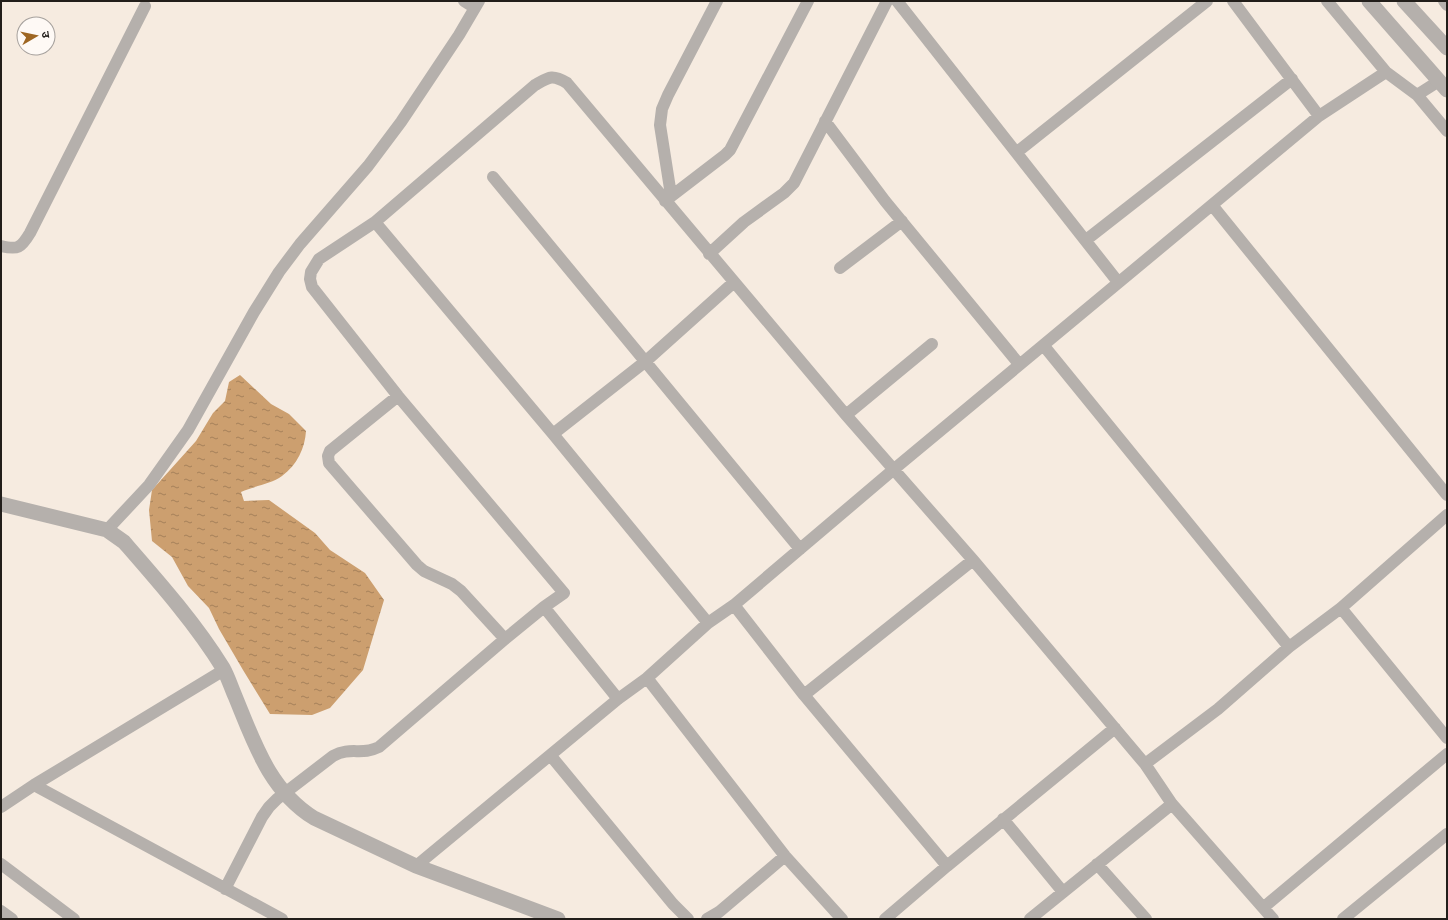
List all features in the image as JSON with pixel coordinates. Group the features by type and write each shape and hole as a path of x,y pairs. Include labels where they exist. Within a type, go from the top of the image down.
{"street":[{"path":"107,530 148,485 188,430 254,312 279,272 300,244 368,166 396,128 477,5 464,1"},
{"path":"668,198 660,125 662,109 717,1"},
{"path":"668,198 725,155 734,144 808,1"},
{"path":"709,254 744,222 794,183 887,1"},
{"path":"897,1 1118,282"},
{"path":"1017,152 1207,1"},
{"path":"1233,1 1319,116"},
{"path":"1327,1 1386,72 1418,95 1447,131"},
{"path":"1369,1 1443,85 1418,95"},
{"path":"1404,1 1447,48"},
{"path":"1444,1 1447,5"},
{"path":"1,246 15,248 20,246 28,238 145,6"},
{"path":"416,866 618,699 647,678 708,623 734,605 1019,364 1044,346 1182,228 1319,116 1386,72"},
{"path":"225,889 262,817 277,799 340,752 348,750 371,751 379,747 505,639 544,607 564,593 398,396 312,287 310,279 311,272 319,259 375,222 535,85 548,78 558,78 567,83 668,198 709,254 893,470 972,560 1145,764 1172,804 1273,919"},
{"path":"1086,240 1292,79"},
{"path":"825,121 902,221 1019,364"},
{"path":"493,177 800,549"},
{"path":"1212,205 1447,495"},
{"path":"840,268 902,221"},
{"path":"375,222 553,434 708,623"},
{"path":"553,434 646,361 734,283"},
{"path":"846,415 932,344"},
{"path":"1044,346 1289,647"},
{"path":"398,396 330,451 328,456 329,463 417,565 424,571 452,584 461,591 505,639"},
{"path":"1,504 107,530 124,542 203,637 224,670 268,772 284,794 300,809 314,818 416,866 558,919"},
{"path":"1145,764 1218,709 1289,647 1341,608 1447,515"},
{"path":"804,694 972,560"},
{"path":"734,605 804,694 947,866"},
{"path":"544,607 618,699"},
{"path":"1341,608 1447,738"},
{"path":"1,807 34,785 224,670"},
{"path":"647,678 785,856 842,919"},
{"path":"885,919 1003,819 1114,728"},
{"path":"1264,907 1447,754"},
{"path":"550,756 673,904 688,919"},
{"path":"34,785 282,919"},
{"path":"1031,918 1172,804"},
{"path":"1003,819 1063,892"},
{"path":"1343,919 1447,834"},
{"path":"707,919 722,916 785,856"},
{"path":"1,864 74,919"},
{"path":"1097,864 1146,919"},
{"path":"1,911 12,919"}],"water":[{"path":"240,375 271,404 289,414 306,431 302,450 292,467 278,479 241,492 244,501 269,500 315,533 330,550 365,573 384,600 363,670 330,708 312,715 270,714 219,629 209,608 188,586 172,557 152,541 149,510 152,490 196,441 213,413 225,401 229,382"}]}
